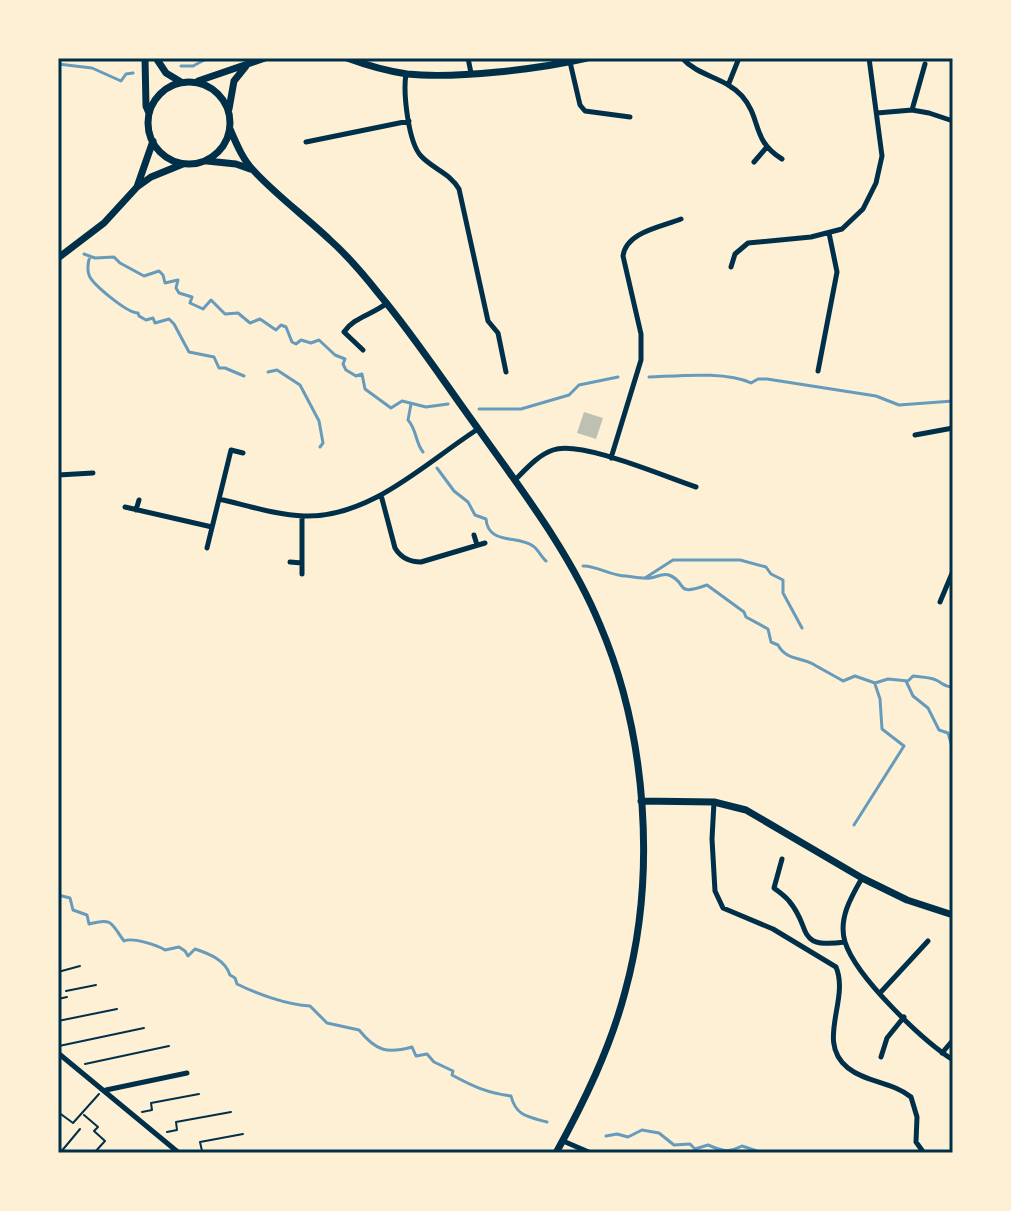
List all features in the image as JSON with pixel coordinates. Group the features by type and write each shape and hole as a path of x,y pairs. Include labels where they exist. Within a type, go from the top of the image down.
{"street":[{"path":"145,58 146,106 149,113"},
{"path":"156,58 166,73 181,82"},
{"path":"185,164 169,159 153,141 148,126 149,113 158,96 181,82 196,82 265,58"},
{"path":"347,58 406,74 471,73 587,58"},
{"path":"468,58 471,73"},
{"path":"682,58 698,71 729,83 746,101 766,148 782,159"},
{"path":"729,83 739,58"},
{"path":"731,267 735,254 748,243 829,233 842,229 863,209 876,183 882,156 869,58"},
{"path":"570,62 580,105 585,111 630,117"},
{"path":"912,110 925,64"},
{"path":"247,65 234,81 229,111 230,129 252,170 333,242 387,303 514,480 579,581 601,625 631,723 641,801 640,890 633,959 612,1034 556,1153"},
{"path":"406,74 409,121 417,152 447,175 459,189 488,321 498,333 506,372"},
{"path":"196,82 216,91 229,111"},
{"path":"877,113 912,110 953,121"},
{"path":"306,142 409,121"},
{"path":"204,161 221,149 230,129"},
{"path":"137,187 153,141"},
{"path":"754,162 766,148"},
{"path":"58,258 104,223 137,187 163,171 204,161 236,164 252,170"},
{"path":"611,458 641,360 641,334 623,256 624,246 631,239 681,219"},
{"path":"818,371 837,272 829,233"},
{"path":"363,350 344,332 351,322 373,315 387,303"},
{"path":"915,435 953,428"},
{"path":"219,499 302,516 351,509 381,495 478,429"},
{"path":"514,480 542,456 559,448 577,448 696,487"},
{"path":"207,548 231,450 243,453"},
{"path":"58,475 93,473"},
{"path":"381,495 395,548 412,562 485,543"},
{"path":"136,510 139,500"},
{"path":"125,507 212,527"},
{"path":"302,516 302,574"},
{"path":"474,535 477,545"},
{"path":"290,562 302,563"},
{"path":"940,602 950,589 953,571"},
{"path":"641,801 714,802 746,810 862,878 907,900 953,915"},
{"path":"714,802 712,839 716,898 723,908 773,929 836,967 841,979 833,1029 838,1058 850,1069 911,1097 917,1117 916,1142 924,1153"},
{"path":"782,859 774,888 790,902 806,935 813,942 845,942"},
{"path":"862,878 846,908 843,925 845,942 857,968 880,994 953,1060"},
{"path":"880,994 928,941"},
{"path":"881,1057 887,1038 904,1017"},
{"path":"942,1053 953,1040"},
{"path":"58,1053 179,1153"},
{"path":"104,1090 187,1073"},
{"path":"563,1141 591,1153"}],"path":[{"path":"58,972 80,966"},
{"path":"66,991 96,985"},
{"path":"58,999 67,997"},
{"path":"58,1021 117,1009"},
{"path":"58,1046 144,1028"},
{"path":"74,1066 169,1046"},
{"path":"59,1112 73,1123 104,1090"},
{"path":"132,1114 152,1110 151,1103 199,1094"},
{"path":"155,1134 177,1130 176,1122 231,1112"},
{"path":"82,1114 98,1127 94,1131 105,1141 94,1153"},
{"path":"60,1153 80,1129"},
{"path":"188,1153 202,1151 200,1142 243,1134"}],"building":[{"path":"584,412 603,418 596,439 577,433"}],"waterway":[{"path":"181,66 193,66 208,58"},
{"path":"58,64 92,68 121,81 126,74 133,73"},
{"path":"84,254 95,258 114,257 144,276 159,271 165,283 178,280 176,288 179,293 192,297 190,303 203,309 211,300 225,314 238,313 250,323 260,319 276,330 281,325 286,327 292,342 296,344 301,340 311,343 319,340 335,355 345,359 343,364 346,370 356,376 362,374 365,389 391,408 402,401 426,407 448,404"},
{"path":"90,256 89,275 110,297 146,320 153,318 155,323 169,319 189,352 214,357 219,368 244,376"},
{"path":"268,372 277,370 300,385 319,421 323,443 320,447"},
{"path":"649,377 715,376 751,383 767,379 876,396 899,405 953,401"},
{"path":"479,409 521,409 569,395 579,385 618,377"},
{"path":"411,404 408,420 423,452"},
{"path":"437,468 454,491 468,502 475,515 486,519 492,533 533,546 546,561"},
{"path":"645,578 673,560 740,560 766,567 771,574 783,580 783,593 802,628"},
{"path":"583,566 638,578 669,575 683,588 690,590 707,585 744,612 746,617 768,629 771,642 785,653 843,681 855,676 875,683 888,679 908,681 913,676 934,679 953,687"},
{"path":"906,681 913,696 928,708 939,730 948,733 953,750"},
{"path":"854,825 904,746 882,729 880,699 875,684"},
{"path":"58,895 70,898 73,910 87,915 89,924 103,921 111,924 124,941 138,941 165,950 179,947 188,956 195,949 206,953 225,965 237,984 292,1004 310,1006 327,1023 359,1030 382,1049 412,1047 416,1056 427,1054 467,1083 511,1096 520,1112 547,1122"},
{"path":"606,1136 617,1134 628,1137 642,1130 659,1133 674,1145 690,1144 695,1149 708,1145 721,1150 742,1146 763,1153"}]}
